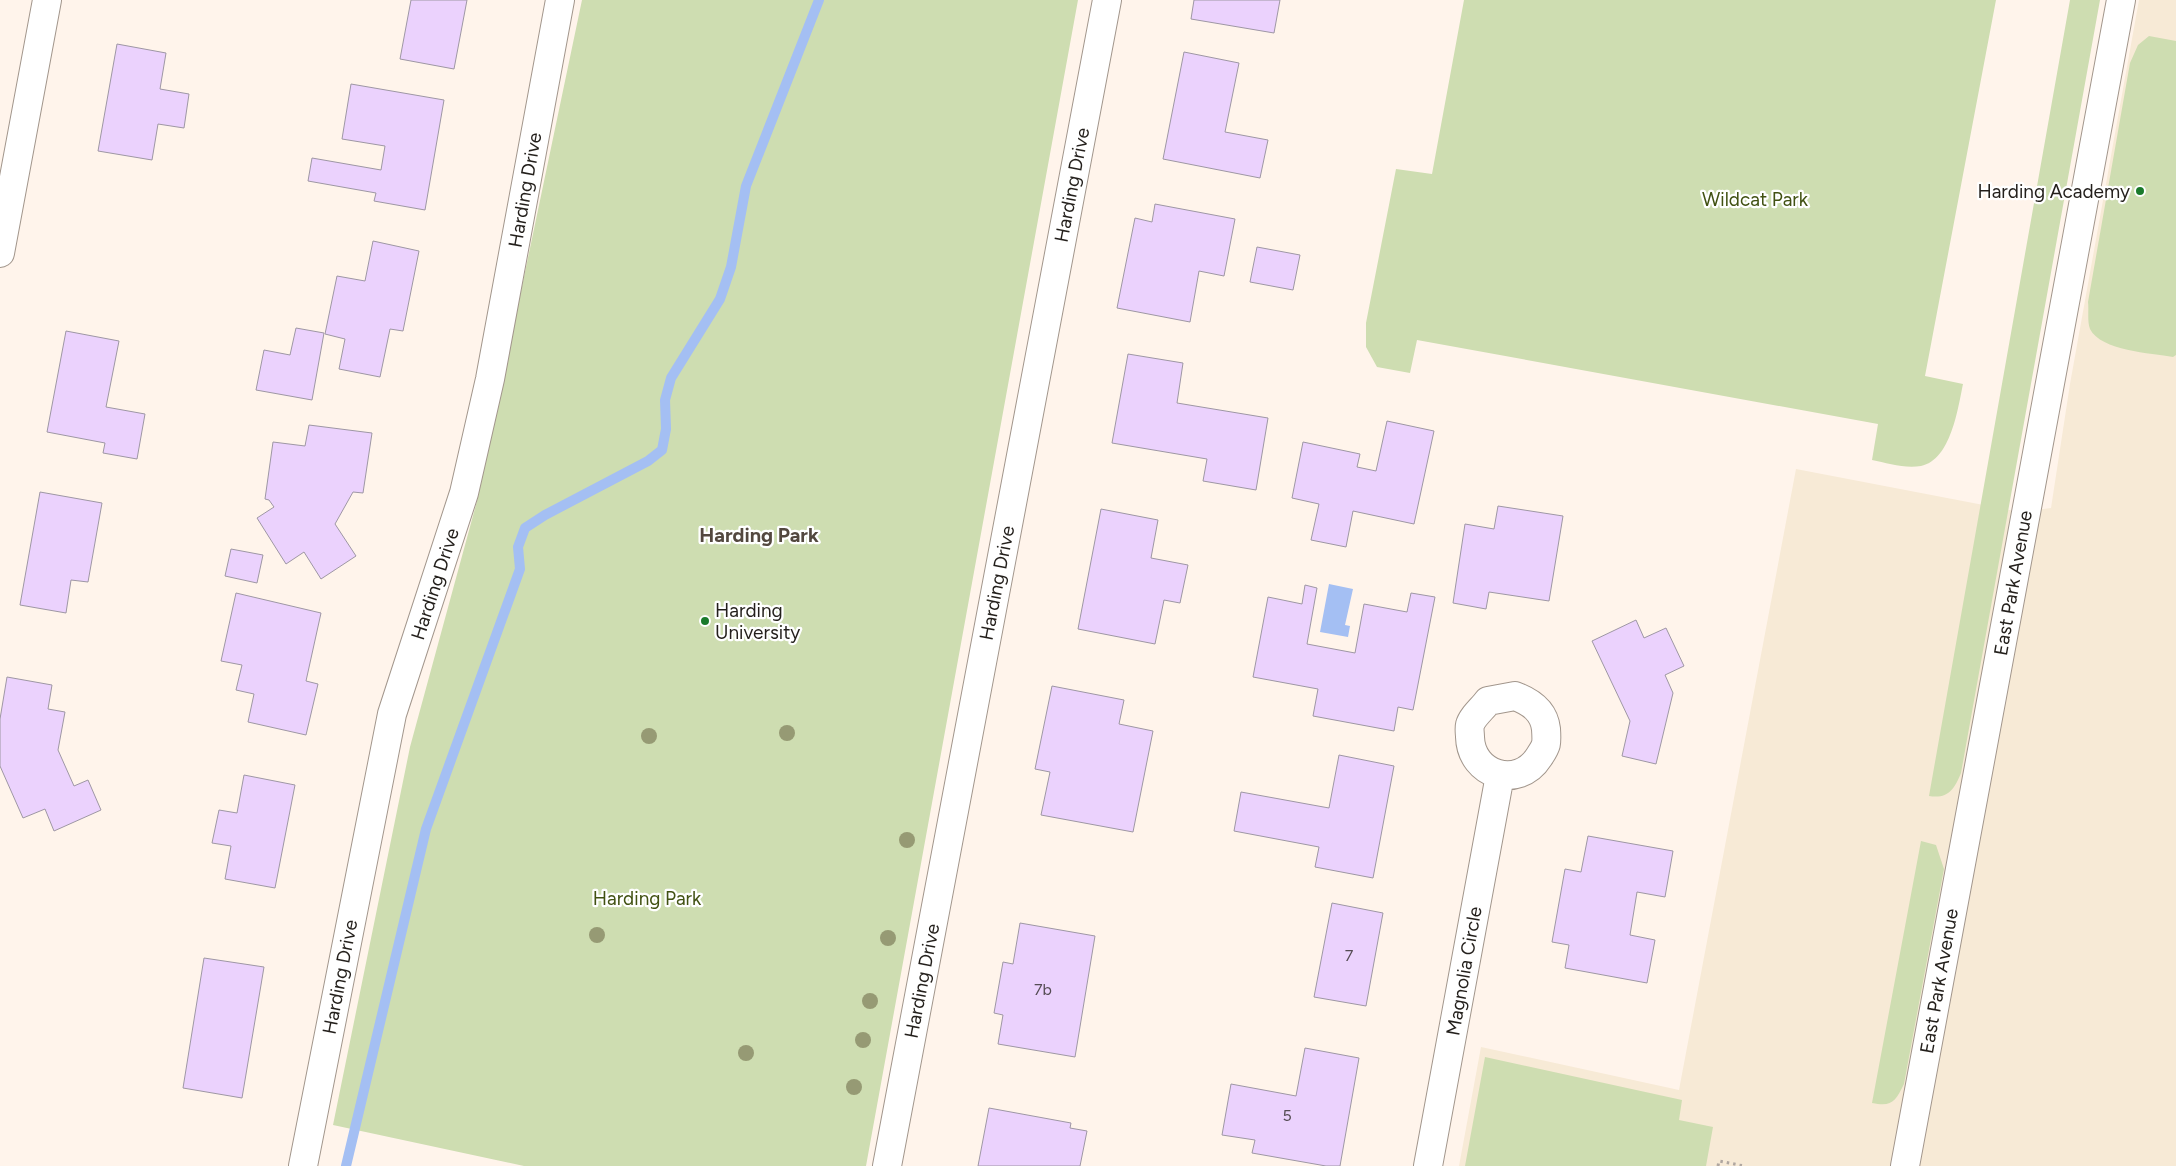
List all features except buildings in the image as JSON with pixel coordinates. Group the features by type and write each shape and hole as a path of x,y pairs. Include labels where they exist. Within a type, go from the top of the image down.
{"street":[{"path":"0,253 47,0"},
{"name":"Harding Drive","path":"303,1166 392,714 464,493 490,379 560,0"},
{"name":"Harding Drive","path":"887,1166 1107,0"},
{"name":"East Park Avenue","path":"1905,1166 2121,0"},
{"name":"Magnolia Circle","path":"1428,1166 1500,775"}],"path":[{"path":"1718,1166 1719,1161 1744,1166"}],"shaded area":[{"path":"2139,0 2176,0 2176,1166 1459,1166 1481,1047 1679,1090 1796,469 2020,512 2051,508 2070,384"}],"green space":[{"name":"Harding Park","path":"582,0 1078,0 866,1166 524,1166 333,1125 410,747 477,501"},
{"name":"Wildcat Park","path":"1464,0 1996,0 1925,376 1963,384 1951,432 1940,454 1931,462 1921,466 1909,467 1890,464 1872,460 1878,424 1417,340 1410,373 1377,367 1366,347 1366,323 1396,169 1432,174"},
{"path":"2070,0 2100,0 1961,773 1953,789 1946,795 1929,796"},
{"name":"Harding Academy","path":"2149,36 2176,41 2176,355 2173,357 2127,350 2105,342 2090,329 2089,323 2088,302 2130,63 2138,45"},
{"path":"1921,841 1936,845 1944,869 1904,1084 1892,1102 1884,1104 1872,1103"},
{"path":"1485,1057 1682,1100 1679,1120 1713,1127 1706,1166 1465,1166"}],"water":[{"path":"1329,584 1353,589 1345,625 1350,626 1348,637 1320,632"}],"waterway":[{"path":"346,1166 426,829 520,569 518,547 525,528 545,515 648,461 662,450 666,429 665,400 671,378 720,299 731,267 746,186 819,0"}],"place":[{"name":"Harding Academy","path":"2140,191"},
{"name":"Harding University","path":"705,621"}],"district":[{"name":"Harding Park","path":"759,535"}]}
